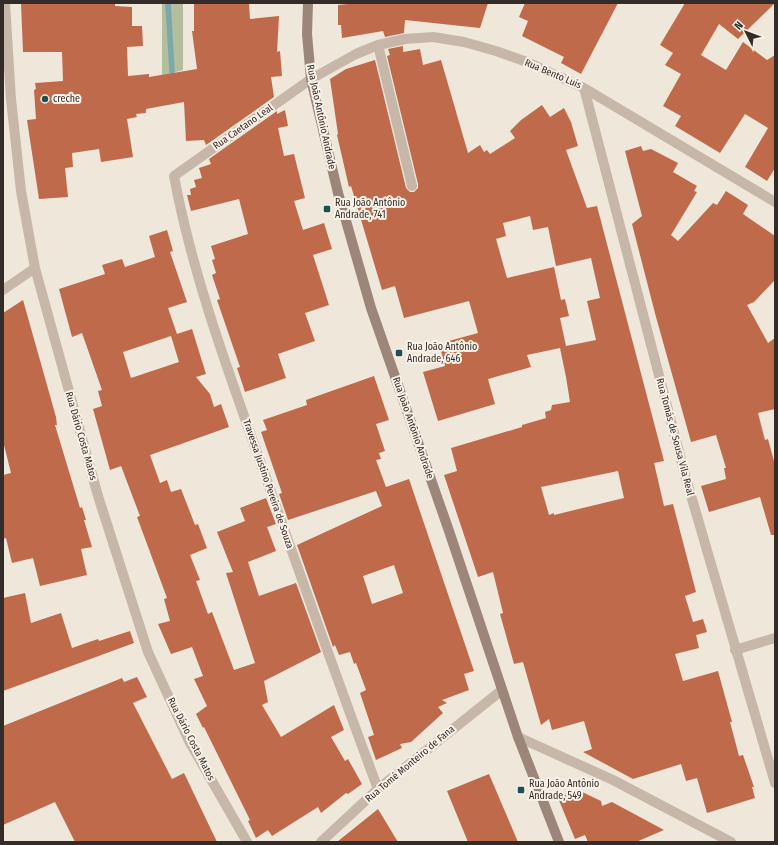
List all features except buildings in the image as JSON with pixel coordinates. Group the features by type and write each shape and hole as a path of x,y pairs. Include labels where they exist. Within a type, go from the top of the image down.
{"street":[{"name":"Rua Dário Costa Matos","path":"5,3 11,100 21,190 35,268 98,496 148,652 189,741 247,842"},
{"name":"Rua João Antônio Andrade","path":"308,3 307,34 311,79 338,193 371,308 518,737 559,842"},
{"name":"Rua Bento Luís","path":"311,79 356,54 378,45 433,37 464,42 527,62 584,88 775,202"},
{"path":"378,45 412,186"},
{"name":"Rua Caetano Leal","path":"174,176 311,79"},
{"name":"Rua Tomás de Sousa Vila Real","path":"584,88 683,467 735,650 775,783"},
{"name":"Travessa Justino Pereira de Souza","path":"174,176 181,211 194,258 237,395 378,789"},
{"path":"3,290 35,268"},
{"path":"735,650 775,638"},
{"name":"Rua Tomé Monteiro de Fana","path":"321,842 378,789 502,690"},
{"path":"518,737 613,780 731,842"}],"green space":[{"path":"162,3 183,3 183,70 162,76"}],"waterway":[{"path":"168,3 172,71"}],"place":[{"name":"creche","path":"45,99"},
{"name":"Rua João Antônio Andrade, 741","path":"327,209"},
{"name":"Rua João Antônio Andrade, 646","path":"399,353"},
{"name":"Rua João Antônio Andrade, 549","path":"521,790"}]}
